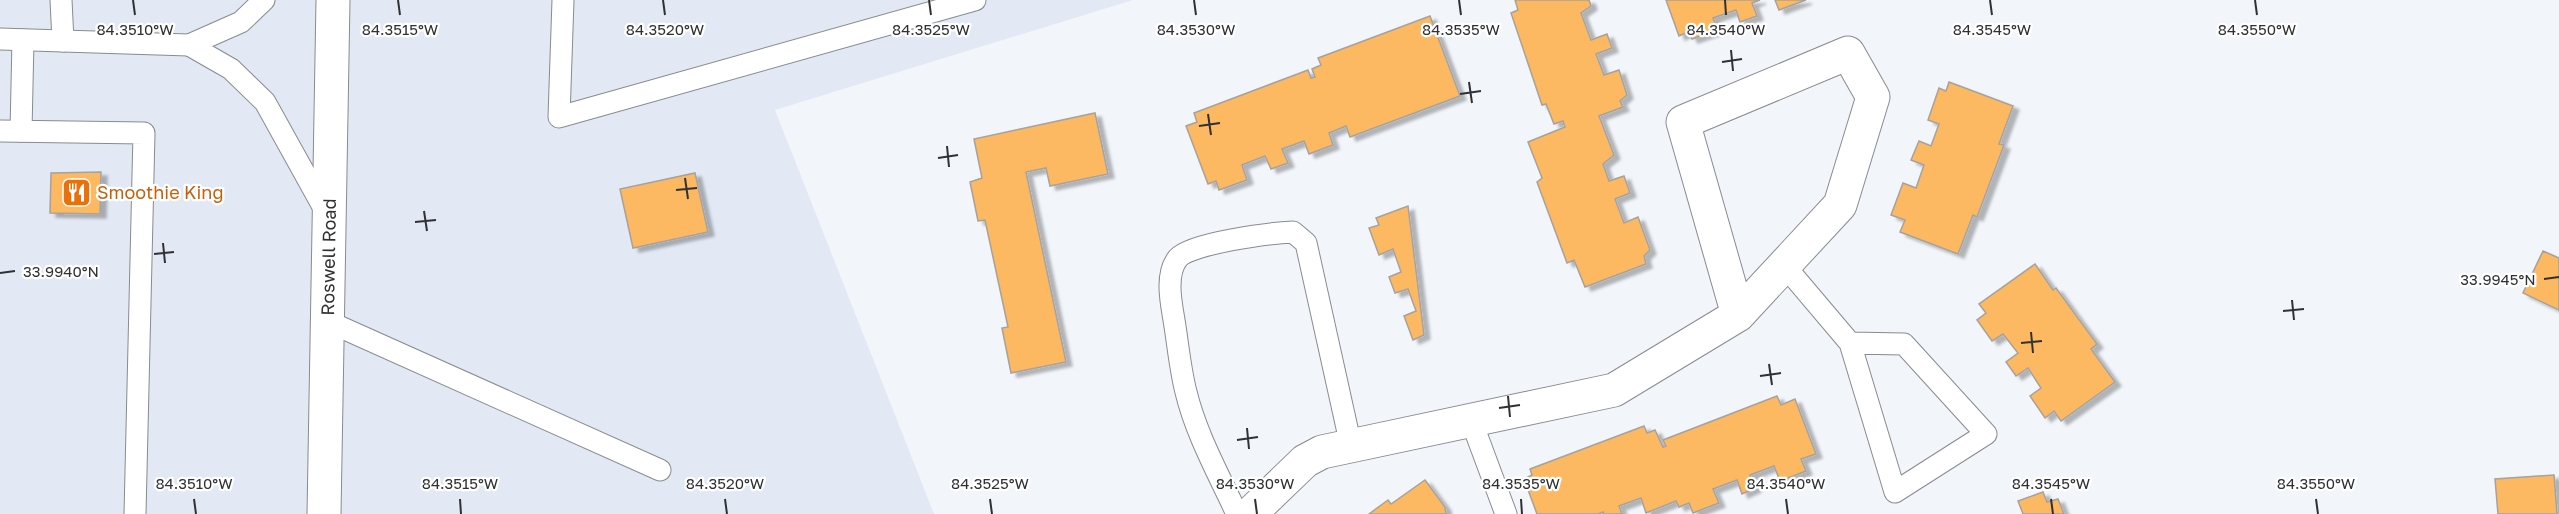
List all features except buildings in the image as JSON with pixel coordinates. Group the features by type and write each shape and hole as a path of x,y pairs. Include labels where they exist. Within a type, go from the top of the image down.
{"street":[{"name":"Roswell Road","path":"324,514 333,0"},
{"path":"1250,514 1305,461 1322,452 1614,390 1738,315 1840,205 1873,97 1848,53 1683,122 1738,315"}],"lane":[{"path":"61,0 63,41"},
{"path":"0,39 189,45 241,22 264,0"},
{"path":"563,0 560,117 975,0"},
{"path":"21,131 23,40"},
{"path":"189,45 231,69 266,102 329,218"},
{"path":"0,131 144,133 135,514"},
{"path":"1237,514 1206,447 1186,393 1170,292 1172,271 1178,257 1196,247 1275,233 1293,232 1306,243 1351,446"},
{"path":"1784,265 1850,344 1895,492 1986,434 1904,344 1850,344"},
{"path":"327,321 660,470"},
{"path":"1471,420 1506,514"}],"shaded area":[{"path":"0,0 1133,0 775,110 934,514 0,514"}],"place":[{"name":"Smoothie King","path":"76,193"}]}
